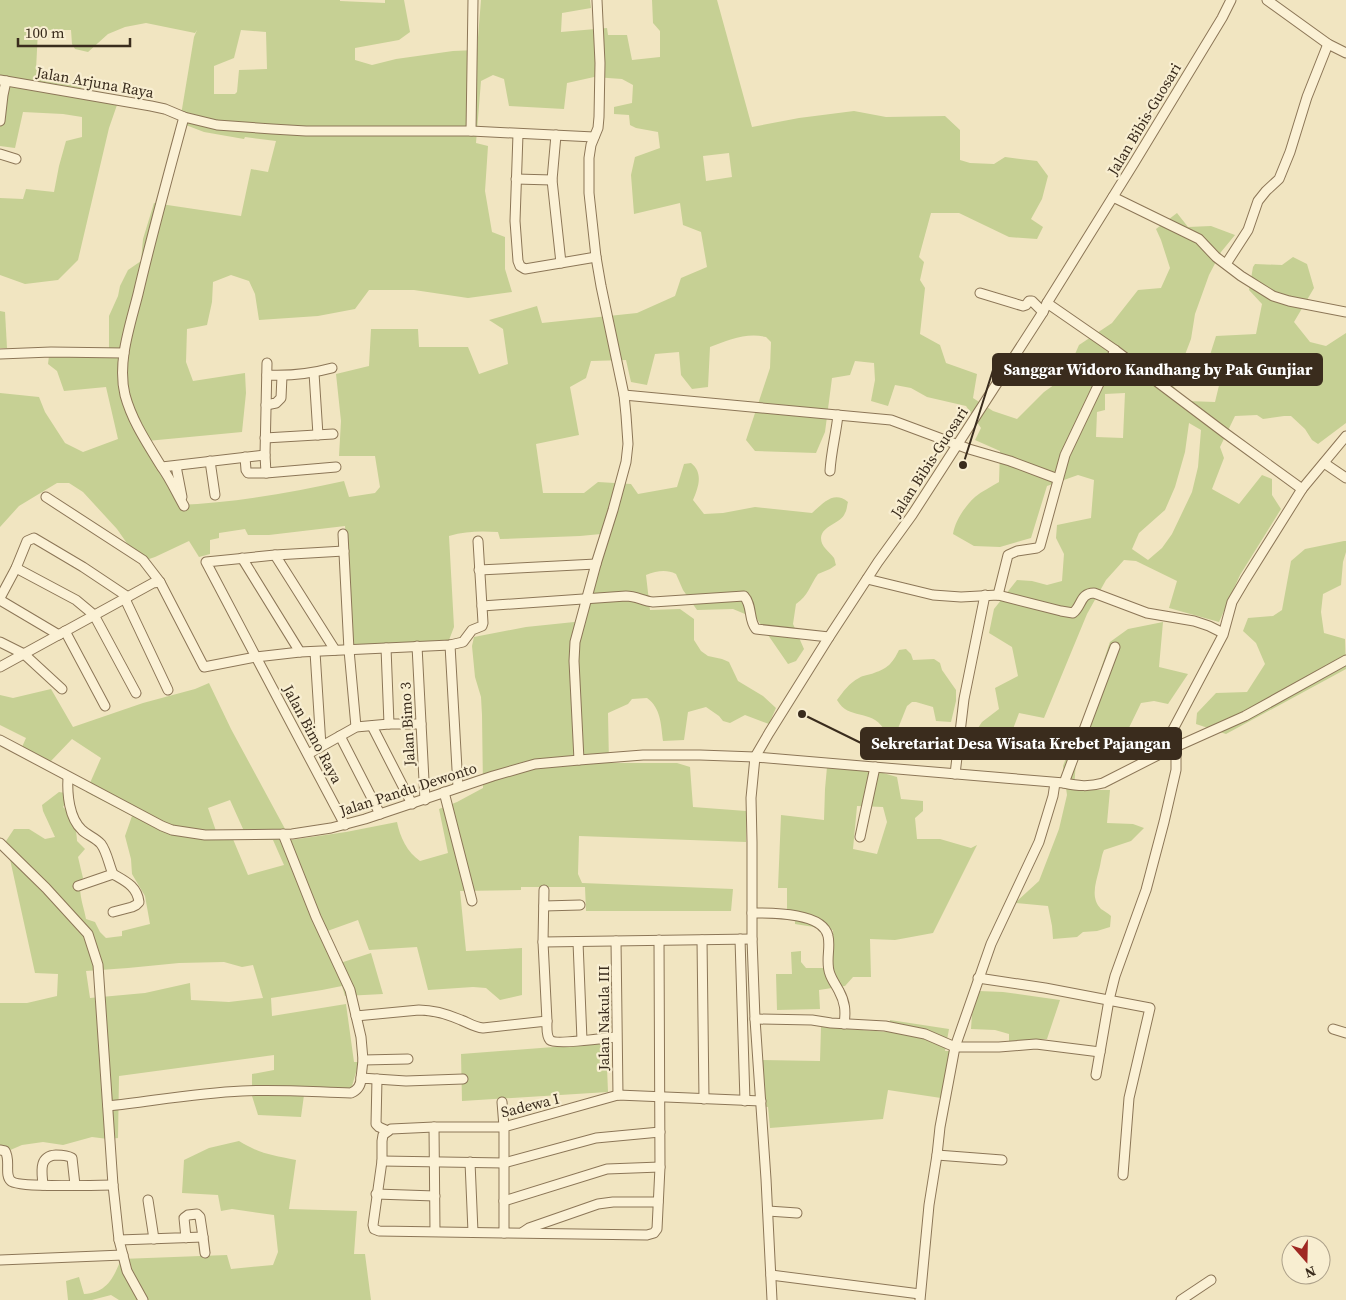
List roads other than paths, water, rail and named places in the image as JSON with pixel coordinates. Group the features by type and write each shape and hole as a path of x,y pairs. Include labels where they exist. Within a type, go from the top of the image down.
{"street":[{"path":"471,131 473,0"},
{"path":"579,760 575,642 626,462 628,435 624,395 596,257 589,193 589,158 591,145 598,128 599,116 600,63 597,0"},
{"name":"Jalan Bibis-Guosari","path":"755,757 768,733 867,579 912,515 1043,312 1222,18 1231,0"},
{"path":"1267,0 1328,44 1346,53"},
{"path":"1226,264 1248,230 1258,201 1279,179 1290,152 1307,97 1328,44"},
{"path":"0,121 3,81"},
{"name":"Jalan Arjuna Raya","path":"3,81 151,106 217,125 306,131 471,131 594,137"},
{"path":"176,466 184,506 146,443 125,395 122,378 124,353 154,226 184,117"},
{"path":"518,134 515,221 520,266 526,268 596,257"},
{"path":"556,135 552,180 561,263"},
{"path":"0,154 16,159"},
{"path":"516,179 552,180"},
{"path":"1113,197 1199,239 1216,257 1261,289 1281,299 1346,312"},
{"path":"980,293 1022,306 1032,301 1043,312"},
{"path":"1047,303 1115,350 1302,489"},
{"path":"998,595 1008,555 1040,546 1065,456 1115,350"},
{"path":"0,354 51,352 124,353"},
{"path":"266,473 267,364"},
{"path":"267,375 282,376 314,373 332,368"},
{"path":"314,373 318,435"},
{"path":"266,405 276,402 281,398 282,376"},
{"path":"624,395 890,420 957,444 1010,460 1058,479"},
{"path":"830,471 838,415"},
{"path":"265,438 332,434"},
{"path":"1160,754 1223,633 1232,602 1302,489 1346,436"},
{"path":"162,467 265,455"},
{"path":"245,457 248,473 336,467"},
{"path":"210,461 215,495"},
{"path":"1324,463 1346,478"},
{"path":"46,497 143,560 160,582 204,667 256,657 300,652 450,645 463,642 472,630 483,625 478,541"},
{"path":"343,534 349,650 356,728"},
{"path":"105,706 62,633 0,599 27,541 30,539 35,538 83,567 126,598 168,690"},
{"path":"300,652 242,558 344,551"},
{"path":"275,555 335,650"},
{"name":"Jalan Bimo Raya","path":"242,558 206,562 346,825"},
{"path":"479,570 596,564"},
{"path":"16,568 76,600 94,615 136,693"},
{"path":"867,579 933,595 961,597 998,595 1073,613 1078,609 1083,597 1088,593 1094,593 1147,612 1194,621 1223,633"},
{"path":"0,666 153,583 160,582"},
{"path":"955,774 964,699 985,595"},
{"path":"482,606 633,596 643,601 653,602 744,596 749,602 752,623 756,629 830,637"},
{"path":"0,642 24,654 62,690"},
{"path":"450,645 458,787"},
{"name":"Jalan Bimo 3","path":"418,646 425,800"},
{"path":"770,1276 920,1297 940,1127 955,1047 991,944 1039,842 1053,796 1115,647"},
{"path":"386,648 389,724"},
{"path":"316,652 321,746"},
{"name":"Jalan Pandu Dewonto","path":"0,740 172,830 205,836 283,834 346,825 425,800 458,787 535,764 665,755 755,757 1060,783 1082,787 1094,786 1113,778 1160,754 1245,716 1346,660"},
{"path":"308,754 356,728 389,724 421,724"},
{"path":"372,726 412,804"},
{"path":"340,736 380,814"},
{"path":"1096,1075 1115,976 1146,890 1176,770 1176,757 1171,749"},
{"path":"755,757 751,798 752,939 772,1300"},
{"path":"860,837 875,767"},
{"path":"68,777 69,804 77,824 81,830 102,846 113,874"},
{"path":"444,792 472,901"},
{"path":"108,1106 243,1091 351,1093 358,1089 361,1082 363,1060 361,1037 350,990 316,917 283,834"},
{"path":"0,843 46,888 88,934 98,964 113,1185 119,1240 127,1270 143,1300"},
{"path":"78,886 113,874 122,878 134,888 139,900 138,904 113,912"},
{"path":"544,890 543,942 548,1036 550,1040 563,1042 616,1037"},
{"path":"544,906 580,905"},
{"path":"752,913 787,914 816,921 824,928 829,937 828,964 830,974 846,1007 844,1024"},
{"path":"740,939 745,1100"},
{"path":"543,942 752,939"},
{"path":"378,1079 376,1124 378,1127 388,1131 383,1135 382,1141 382,1161 373,1225 376,1230 651,1235 657,1229 660,1167 659,940"},
{"path":"702,940 704,1099"},
{"name":"Jalan Nakula III","path":"616,941 618,1096"},
{"path":"578,942 582,1040"},
{"path":"978,978 1045,988 1150,1008 1129,1098 1123,1175"},
{"path":"356,1016 427,1010 463,1020 476,1028 547,1021"},
{"path":"755,1019 812,1020 831,1024 866,1024 925,1034 955,1047 999,1047 1036,1044 1100,1052"},
{"path":"1333,1029 1346,1033"},
{"path":"363,1060 408,1059"},
{"path":"744,1074 760,1073"},
{"path":"361,1078 406,1081 463,1079"},
{"name":"Sadewa I","path":"388,1131 434,1127 504,1127 618,1096 761,1101"},
{"path":"502,1102 504,1127 504,1233"},
{"path":"434,1127 435,1231"},
{"path":"382,1161 504,1163 596,1138 660,1132"},
{"path":"0,1150 6,1151 8,1155 8,1175 11,1182 43,1186 113,1185"},
{"path":"43,1186 43,1162 47,1157 56,1155 72,1158 75,1185"},
{"path":"937,1155 1002,1160"},
{"path":"470,1162 473,1232"},
{"path":"504,1201 607,1169 660,1167"},
{"path":"376,1194 434,1196"},
{"path":"148,1200 154,1239"},
{"path":"520,1234 529,1228 598,1204 658,1202"},
{"path":"768,1211 797,1213"},
{"path":"186,1238 184,1218 188,1214 196,1214 200,1217 205,1253"},
{"path":"119,1240 203,1237"},
{"path":"0,1260 123,1255"},
{"path":"1182,1300 1194,1296 1211,1280"}],"place":[{"name":"Sanggar Widoro Kandhang by Pak Gunjiar","path":"963,465"},
{"name":"Sekretariat Desa Wisata Krebet Pajangan","path":"802,714"}]}
